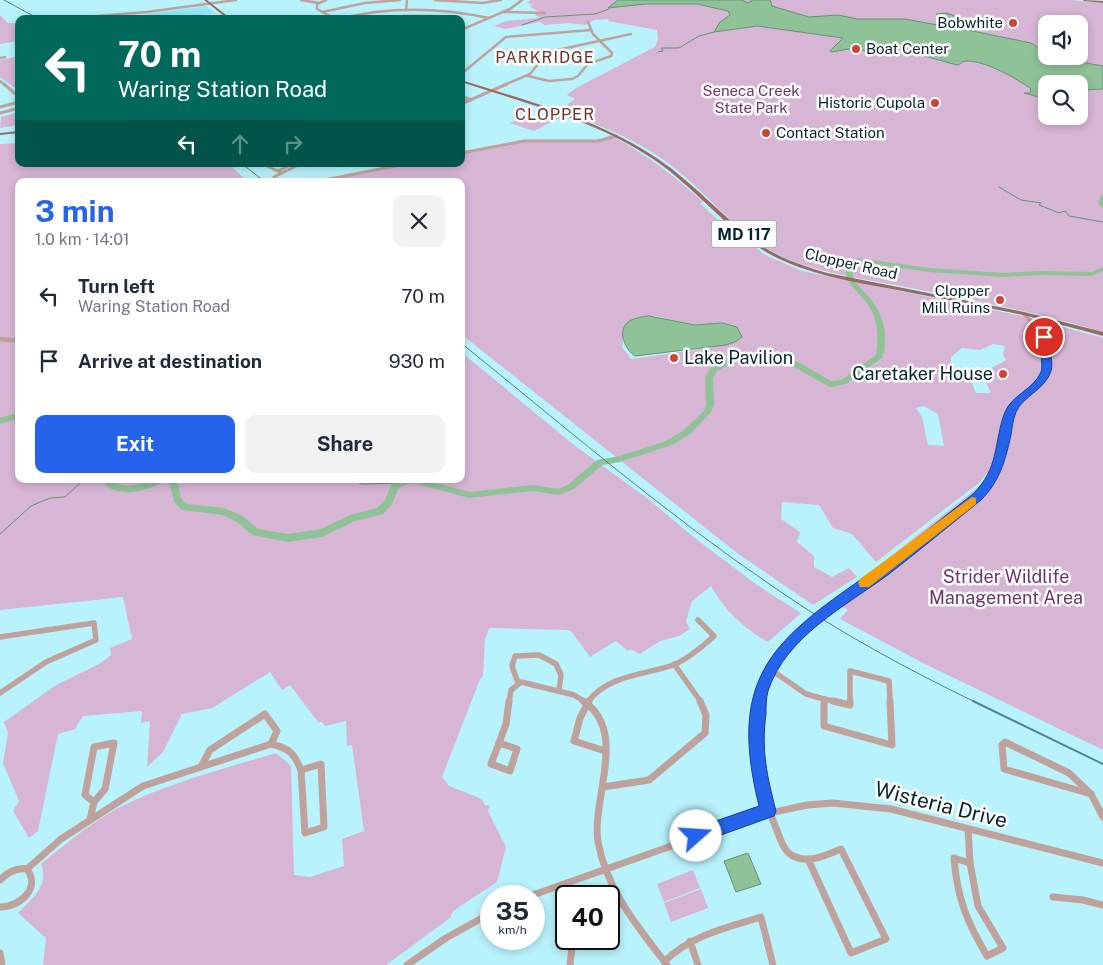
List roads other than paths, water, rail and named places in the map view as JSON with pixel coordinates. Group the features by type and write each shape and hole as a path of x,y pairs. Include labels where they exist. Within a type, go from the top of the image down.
{"main road":[{"path":"205,0 225,15"},
{"path":"1084,0 1102,1"},
{"name":"Clopper Road","path":"465,82 574,118 616,136 642,150 676,172 763,249 801,266 841,277 1024,314 1103,334"},
{"path":"0,133 15,131"}],"street":[{"path":"112,15 236,0"},
{"path":"301,0 319,3 326,0"},
{"path":"322,12 381,1 400,0"},
{"path":"406,9 408,0"},
{"path":"435,0 489,2 501,0"},
{"path":"465,28 502,12 522,0"},
{"path":"489,2 494,7"},
{"path":"319,3 316,8 328,15"},
{"path":"356,15 406,9 449,10 488,18"},
{"path":"361,15 406,9 438,10 488,18"},
{"path":"434,15 438,10"},
{"path":"502,12 545,13"},
{"path":"527,75 549,82 575,78 588,64 612,54 591,30 588,22"},
{"path":"465,71 506,37 591,30"},
{"path":"465,102 536,70 542,55 548,52 631,34"},
{"path":"0,58 5,57"},
{"path":"0,82 15,94"},
{"path":"465,98 471,100"},
{"path":"0,107 15,103"},
{"path":"0,113 15,109"},
{"path":"465,152 524,141 598,141 616,136"},
{"path":"269,167 280,172 292,167"},
{"path":"274,177 288,167"},
{"path":"335,178 390,167"},
{"path":"808,859 851,953 886,939 841,849 808,859 794,856 786,850 768,811 758,771 755,740 761,692 770,669 782,652 808,626 829,608 883,571 977,497 990,484 1001,455 1010,412 1016,404 1037,386 1047,368 1043,350 1043,334 1024,314"},
{"path":"0,339 15,341"},
{"path":"605,751 574,741 583,711 610,682 674,664 698,650 714,636 698,620"},
{"path":"0,637 94,623 96,640 63,652 39,665 0,693"},
{"path":"518,683 512,666 515,656 542,654 551,658 561,671 562,680 559,690"},
{"path":"604,787 649,780 705,733 708,727 707,718 700,701 674,664"},
{"path":"770,669 806,694 850,705 850,671 889,681 892,745 824,726 824,699"},
{"path":"498,743 517,749 510,771 491,764 498,743 506,724 511,690 518,683 533,683 559,690 574,695 588,704 605,728 604,787 598,813 598,842 612,887 628,916 666,963 672,952 690,942 761,917 773,965"},
{"path":"202,765 210,750 265,714 277,731 271,744"},
{"path":"1091,794 1004,770 1002,745 1005,742 1011,743 1069,773 1091,794 1098,804 1103,817"},
{"path":"90,819 94,802 105,789 114,743 94,747 85,795 94,802"},
{"path":"0,880 16,868 27,868 90,819 144,786 202,765 271,744 285,747 295,755 301,770 305,833 324,827 321,764 301,770"},
{"name":"Wisteria Drive","path":"545,890 768,811 825,803 867,804 1103,863"},
{"path":"968,829 972,863 976,899 983,915 1003,948 987,956 966,921 960,907 956,888 954,858 972,863"},
{"path":"0,907 11,907 18,903 29,891 33,877 27,868"},
{"path":"1053,897 1082,900 1103,905"},
{"path":"407,965 446,938 480,919"},
{"path":"690,942 698,965"},
{"path":"570,965 572,950"},
{"path":"0,953 2,965"}],"waterway":[{"path":"522,25 545,17 595,14 609,9"},
{"path":"658,52 663,51 661,48 679,48 699,36 714,32"},
{"path":"999,187 1021,200 1041,203 1039,205 1059,213 1065,211 1069,216 1103,222"},
{"path":"1103,197 1101,202 1103,206"},
{"path":"424,483 469,495 533,488 558,492 571,487 600,462 620,459 669,443 687,432 707,412 710,405 709,378 714,369 735,357 746,354 779,358 797,365 830,384 843,382 879,356 880,351 881,338 876,312 850,279 849,265 858,260 929,270 1004,275 1042,273 1092,274 1103,269"},
{"path":"0,421 15,418"},
{"path":"0,534 31,506 50,498 65,497 80,483"},
{"path":"110,483 118,488 125,489 140,488 154,483"},
{"path":"174,483 177,500 185,507 224,512 240,519 255,532 288,538 322,533 353,518 380,511 389,502 394,487 399,483"},
{"path":"359,483 399,483"}],"railway":[{"path":"4,0 32,15"},
{"path":"246,167 260,178"},
{"path":"465,346 696,532 801,606 924,677 975,702"},
{"path":"973,701 1103,764"}],"place":[{"name":"Bobwhite","path":"1013,23"},
{"name":"Boat Center","path":"856,49"},
{"name":"Historic Cupola","path":"935,103"},
{"name":"Contact Station","path":"766,133"},
{"name":"Clopper Mill Ruins","path":"1000,300"},
{"name":"Lake Pavilion","path":"674,358"},
{"name":"Caretaker House","path":"1003,374"}],"district":[{"name":"PARKRIDGE","path":"545,57"},
{"name":"CLOPPER","path":"555,114"}],"park label":[{"name":"Seneca Creek State Park","path":"751,100"},
{"name":"Strider Wildlife Management Area","path":"1006,587"}]}
